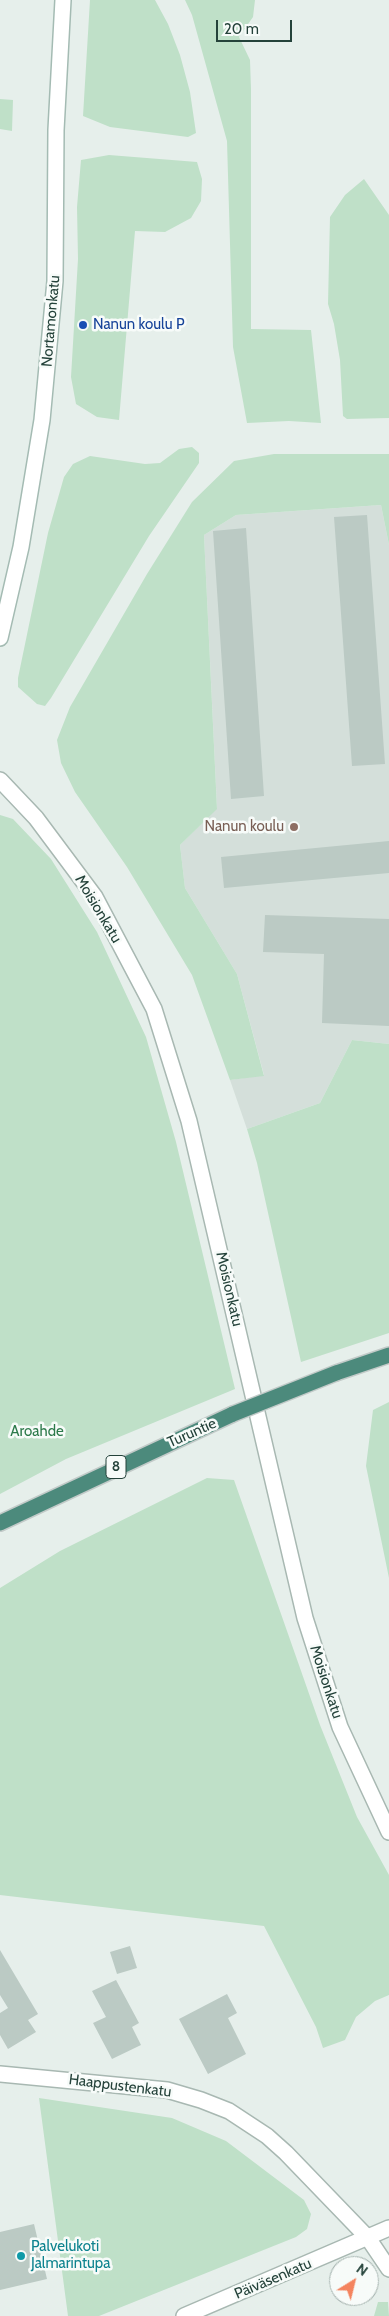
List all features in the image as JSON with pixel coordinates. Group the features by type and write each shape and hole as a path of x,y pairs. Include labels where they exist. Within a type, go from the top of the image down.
{"highway":[{"name":"Turuntie","path":"0,1523 233,1414 336,1373 389,1355"}],"street":[{"name":"Nortamonkatu","path":"0,638 21,547 42,420 55,281 56,130 63,0"},
{"name":"Moisionkatu","path":"0,780 36,818 95,897 154,1009 189,1121 305,1618 340,1727 389,1832"},
{"name":"Haappustenkatu","path":"0,2074 167,2090 229,2111 267,2136 286,2153 368,2238 389,2269"},
{"name":"Päiväsenkatu","path":"184,2316 389,2228"}],"shaded area":[{"name":"Nanun koulu","path":"381,505 389,545 389,1044 352,1040 320,1103 247,1129 230,1080 264,1075 237,974 185,888 180,845 217,808 204,535 236,515"}],"green space":[{"path":"90,0 155,0 168,24 180,55 190,92 196,133 188,137 110,127 83,116"},
{"path":"185,0 255,0 253,17 239,37 250,60 251,329 311,330 321,423 289,421 247,423 233,347 227,141 192,15"},
{"path":"0,99 13,100 12,131 0,129"},
{"path":"109,155 197,162 202,179 201,201 191,218 165,232 135,231 119,420 97,417 76,404 71,377 78,259 77,207 81,160"},
{"path":"364,179 389,215 389,418 347,419 343,416 340,360 334,324 328,304 330,217 345,195"},
{"path":"192,447 199,453 199,463 149,536 51,698 45,706 37,704 18,687 18,678 48,533 64,477 73,464 90,456 145,464 160,463 179,449"},
{"path":"274,454 389,454 389,545 381,505 236,515 204,535 217,809 180,845 185,888 237,974 264,1076 230,1080 192,975 127,867 75,792 61,763 57,740 70,707 147,574 192,502 234,461"},
{"name":"Aroahde","path":"0,815 13,819 51,859 97,932 146,1037 176,1142 235,1389 66,1459 0,1494"},
{"path":"352,1040 389,1044 389,1333 301,1362 257,1163 247,1129 320,1103"},
{"path":"389,1402 389,1578 366,1466 373,1410"},
{"path":"207,1478 234,1480 320,1725 357,1817 389,1875 389,1995 375,2001 356,2017 345,2040 323,2048 316,2027 264,1926 0,1895 0,1588 60,1551"},
{"path":"39,2098 172,2118 226,2141 304,2200 311,2214 307,2229 296,2237 99,2316 68,2316"},
{"path":"379,2302 388,2302 389,2316 374,2316"}],"building":[{"path":"367,515 385,764 352,766 334,517"},
{"path":"246,528 264,796 231,799 213,531"},
{"path":"389,841 389,873 224,888 221,857"},
{"path":"265,915 389,919 389,1026 322,1023 324,954 263,952"},
{"path":"130,1946 137,1968 117,1974 110,1952"},
{"path":"0,1950 38,2014 28,2020 36,2032 8,2049 0,2035 0,2013 8,2008 0,1995"},
{"path":"116,1980 139,2023 132,2027 141,2045 112,2059 93,2023 106,2017 92,1991"},
{"path":"227,1994 237,2013 228,2018 246,2054 208,2074 179,2019"},
{"name":"Palvelukoti Jalmarintupa","path":"34,2224 47,2279 0,2290 0,2232"}],"place":[{"name":"Nanun koulu P","path":"83,325"},
{"name":"Nanun koulu","path":"294,827"},
{"name":"Palvelukoti Jalmarintupa","path":"21,2256"}]}
